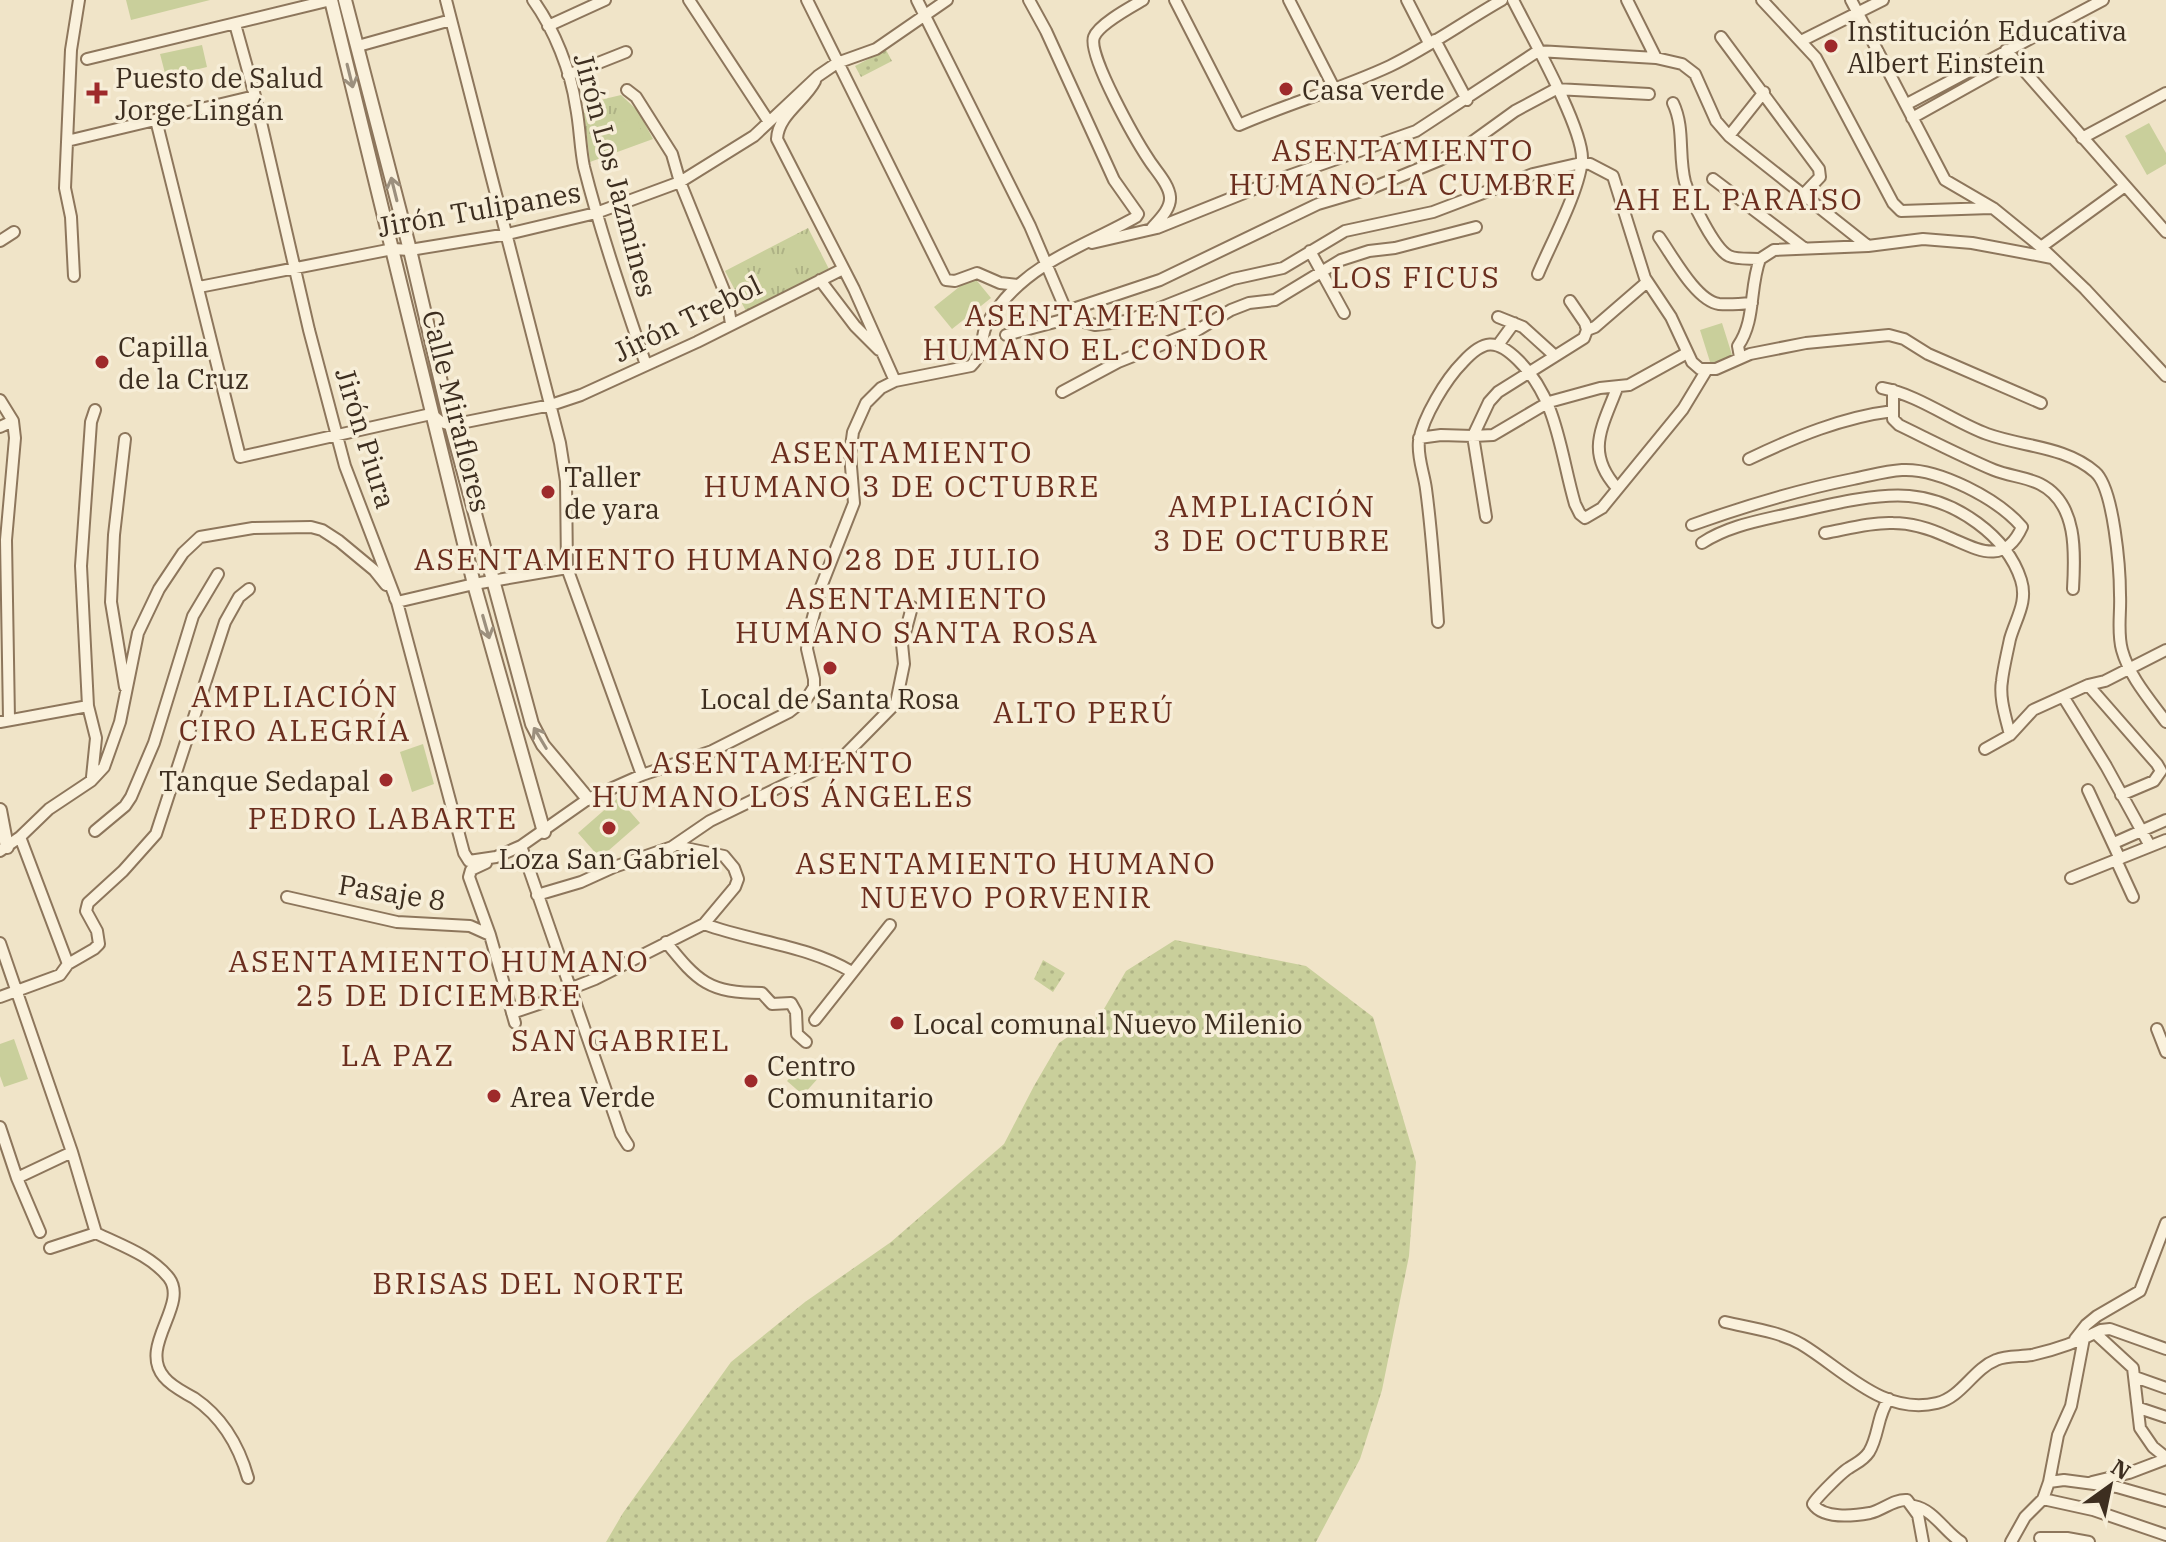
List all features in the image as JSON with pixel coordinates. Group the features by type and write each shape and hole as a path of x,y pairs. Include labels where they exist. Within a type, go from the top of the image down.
{"street":[{"path":"74,276 71,217 65,188 71,50 79,0"},
{"path":"87,59 331,0"},
{"name":"Calle Miraflores","path":"331,0 474,584 544,832"},
{"name":"Calle Miraflores","path":"345,0 410,250 451,425 536,735 588,799"},
{"path":"446,0 551,405 566,481 567,568 642,775"},
{"name":"Jirón Los Jazmines","path":"533,0 548,26 568,75 576,104 583,163 596,213 646,365"},
{"path":"548,26 605,0"},
{"path":"689,0 769,122"},
{"path":"807,0 946,280 955,281 977,273 1000,283 1018,285"},
{"path":"917,0 1047,263 1068,315 1095,325 1127,321 1233,279 1283,268 1345,231 1366,224 1433,212 1521,178 1581,163 1590,164 1613,176 1628,232 1647,282 1671,317 1692,362 1706,371 1740,357 1806,343 1889,335 1904,339 1928,354 2041,403"},
{"name":"Jirón Tulipanes","path":"199,287 393,249 410,250 508,234 596,213 680,182 754,136 818,76 837,63 876,49 947,0"},
{"path":"678,844 724,856 738,879 735,887 704,924 514,1018 469,877 471,870 521,846 588,799 642,775 712,751 789,712 811,693 814,679 807,649 809,632 821,587 854,503 850,454 853,432 866,403 881,388 895,381 971,366 982,351 984,329 1018,285 1047,263 1138,214 1114,180 1029,0"},
{"path":"1143,0 1095,34 1093,45 1111,91 1170,196 1165,212 1150,230"},
{"path":"1175,0 1239,125 1390,66 1502,0"},
{"path":"1289,0 1334,88"},
{"path":"1407,0 1467,100"},
{"path":"1513,0 1573,122 1580,144 1581,163 1573,190 1538,274"},
{"path":"1627,0 1656,58"},
{"path":"1762,0 1816,58 1893,203 1901,211 1993,208"},
{"path":"1851,0 1945,180 1993,208 2041,247 2166,376"},
{"path":"1801,41 1883,0"},
{"path":"1907,104 2103,0"},
{"path":"358,46 451,20"},
{"name":"Jirón Piura","path":"235,24 345,466 397,602 464,853 469,861 496,857"},
{"path":"1721,37 1822,173 1802,196"},
{"path":"2006,50 2166,232"},
{"path":"1079,246 1150,230 1288,176 1416,131 1538,51 1656,58 1682,64 1695,74 1716,121 1729,136 1868,246"},
{"path":"568,75 626,52"},
{"path":"1912,118 2014,61"},
{"path":"818,76 809,93 780,124 777,139 895,381"},
{"path":"1006,335 1160,280 1318,204 1372,188 1440,160 1461,150 1515,111 1556,89 1649,94"},
{"path":"627,90 636,97 672,154 680,182 727,298 731,324"},
{"path":"1729,136 1764,92"},
{"path":"2082,138 2166,93"},
{"path":"67,141 255,96"},
{"path":"1673,103 1680,118 1685,183 1707,229 1729,256 1760,259 1774,250 1868,246 1923,239 1951,240 2054,259"},
{"path":"156,120 240,457 431,414 451,425"},
{"path":"1713,179 1804,248"},
{"path":"2041,247 2125,186"},
{"path":"1062,392 1118,362 1196,331 1231,310 1249,303 1275,300 1341,260 1476,227"},
{"path":"0,241 14,232"},
{"path":"1659,237 1706,300 1717,304 1752,303"},
{"path":"1310,251 1344,313"},
{"path":"1740,357 1738,346 1750,325 1754,280 1760,259"},
{"name":"Jirón Trebol","path":"451,425 551,405 581,395 843,269"},
{"path":"820,280 855,326 883,353"},
{"path":"1486,517 1473,436 1489,402 1498,392 1584,338 1587,330 1595,327 1647,282"},
{"path":"1570,301 1587,330"},
{"path":"1498,317 1531,333 1555,356"},
{"path":"1498,345 1514,323"},
{"path":"1438,622 1419,438 1444,383 1479,346 1498,345 1509,351 1530,372 1549,402 1566,474 1580,514 1585,518 1602,508 1683,409 1706,371"},
{"path":"1419,438 1493,435 1549,402 1600,388 1629,385 1687,353"},
{"path":"1617,388 1604,424 1598,458 1605,475 1617,488"},
{"path":"2073,589 2073,532 2063,508 2049,489 1979,464 1899,425 1893,419 1888,389 1960,424 2017,443 2067,454 2097,473 2104,482 2112,519 2121,598 2120,645 2129,668 2166,722"},
{"path":"0,400 13,421 15,438 5,510 5,720 88,706"},
{"path":"91,781 95,772 96,738 88,706 81,566 91,422 95,410"},
{"path":"1749,459 1796,437 1868,414 1893,411"},
{"path":"0,427 13,421"},
{"path":"125,439 114,535 111,602 126,693"},
{"path":"1692,525 1813,487 1905,469 1940,477 1980,494 2010,514 2022,527 2006,548 1993,552 1983,552 1916,525 1891,522 1825,533"},
{"path":"1702,543 1715,534 1740,525 1819,507 1893,496 1911,496 1934,502 1986,529 2006,548 2021,580 2024,595 2010,639 2002,681 2010,735"},
{"path":"3,849 49,809 91,781 104,767 120,722 138,633 159,589 183,553 200,537 280,527 322,530 374,570 397,602 474,584 567,568"},
{"path":"95,831 125,806 131,797 154,743 193,616 218,574"},
{"path":"0,997 60,975 68,964 99,944 97,931 86,911 88,903 123,871 156,834 225,622 235,603 249,589"},
{"path":"537,895 581,882 678,844 710,821 844,756 896,703 904,664 902,644 912,607"},
{"path":"1985,749 2010,735 2033,710 2088,685 2105,681 2166,650"},
{"path":"2088,685 2161,771 2154,781 2121,795"},
{"path":"2064,698 2150,846"},
{"path":"2088,790 2114,843 2133,897"},
{"path":"0,810 3,849"},
{"path":"2114,843 2166,820"},
{"path":"20,837 68,964"},
{"path":"2071,878 2166,840"},
{"path":"521,846 621,1134 628,1145"},
{"name":"Pasaje 8","path":"287,897 397,922 470,926 490,935"},
{"path":"704,924 811,952 852,972"},
{"path":"815,1020 890,925"},
{"path":"666,942 686,967 706,984 726,991 762,993 772,1004 791,1003 796,1012 797,1034 806,1042"},
{"path":"0,943 72,1152 96,1233"},
{"path":"2157,1029 2166,1052"},
{"path":"0,1127 40,1232"},
{"path":"17,1178 72,1152"},
{"path":"2011,1542 2025,1517 2043,1499 2049,1482 2058,1435 2071,1406 2079,1339 2086,1325 2097,1316 2140,1291 2166,1223"},
{"path":"50,1248 96,1233 128,1247 170,1279 174,1289 173,1300 156,1352 156,1364 163,1377 197,1400 231,1435 248,1478"},
{"path":"1725,1322 1770,1332 1800,1344 1853,1383 1889,1399 1913,1405 1939,1403 1954,1395 1993,1361 2032,1355 2110,1329 2166,1349"},
{"path":"2095,1333 2133,1368 2140,1428 2153,1447 2165,1454"},
{"path":"2135,1377 2166,1388"},
{"path":"1889,1399 1882,1408 1867,1455 1858,1464 1847,1468 1813,1504 1824,1514 1839,1515 1869,1513 1900,1499 1907,1500 1933,1515 1949,1534 1961,1542"},
{"path":"2139,1408 2166,1417"},
{"path":"2081,1484 2129,1473 2165,1454"},
{"path":"2049,1482 2064,1480 2117,1487 2166,1501"},
{"path":"2043,1499 2093,1510 2166,1535"},
{"path":"1914,1506 1923,1542"},
{"path":"2040,1538 2089,1542"}],"green space":[{"path":"126,0 210,0 131,20"},
{"path":"202,45 207,67 166,77 160,54"},
{"path":"886,50 892,61 861,77 855,66"},
{"path":"621,95 638,111 653,139 590,162 584,113 596,101"},
{"path":"637,117 644,140 606,152 599,129"},
{"path":"2149,123 2166,153 2166,164 2147,175 2125,136"},
{"path":"808,228 830,271 747,313 725,271"},
{"path":"973,276 991,298 952,329 934,307"},
{"path":"1722,323 1733,358 1711,365 1700,330"},
{"path":"423,744 434,784 412,792 400,752"},
{"name":"Loza San Gabriel","path":"618,798 640,823 600,858 578,833"},
{"path":"1175,940 1306,966 1373,1017 1416,1162 1409,1256 1382,1390 1360,1459 1316,1542 606,1542 623,1513 731,1362 805,1302 891,1242 1004,1144 1059,1043 1101,1014 1126,971"},
{"path":"1043,960 1065,973 1053,992 1034,979"},
{"path":"14,1039 28,1079 4,1087 0,1076 0,1044"},
{"path":"805,1061 821,1075 803,1095 787,1081"}],"place":[{"name":"Institución Educativa Albert Einstein","path":"1831,46"},
{"name":"Casa verde","path":"1286,89"},
{"name":"Puesto de Salud Jorge Lingán","path":"97,93"},
{"name":"Capilla de la Cruz","path":"102,362"},
{"name":"Taller de yara","path":"548,492"},
{"name":"Local de Santa Rosa","path":"830,668"},
{"name":"Tanque Sedapal","path":"386,780"},
{"name":"Loza San Gabriel","path":"609,828"},
{"name":"Local comunal Nuevo Milenio","path":"897,1023"},
{"name":"Centro Comunitario","path":"751,1081"},
{"name":"Area Verde","path":"494,1096"}],"district":[{"name":"ASENTAMIENTO HUMANO LA CUMBRE","path":"1403,166"},
{"name":"AH EL PARAISO","path":"1739,198"},
{"name":"LOS FICUS","path":"1416,276"},
{"name":"ASENTAMIENTO HUMANO EL CONDOR","path":"1096,331"},
{"name":"ASENTAMIENTO HUMANO 3 DE OCTUBRE","path":"902,468"},
{"name":"AMPLIACIÓN 3 DE OCTUBRE","path":"1272,522"},
{"name":"ASENTAMIENTO HUMANO 28 DE JULIO","path":"728,558"},
{"name":"ASENTAMIENTO HUMANO SANTA ROSA","path":"917,614"},
{"name":"ALTO PERÚ","path":"1084,711"},
{"name":"AMPLIACIÓN CIRO ALEGRÍA","path":"295,712"},
{"name":"ASENTAMIENTO HUMANO LOS ÁNGELES","path":"783,778"},
{"name":"PEDRO LABARTE","path":"383,817"},
{"name":"ASENTAMIENTO HUMANO NUEVO PORVENIR","path":"1006,879"},
{"name":"ASENTAMIENTO HUMANO 25 DE DICIEMBRE","path":"439,977"},
{"name":"SAN GABRIEL","path":"621,1039"},
{"name":"LA PAZ","path":"398,1054"},
{"name":"BRISAS DEL NORTE","path":"529,1282"}]}
